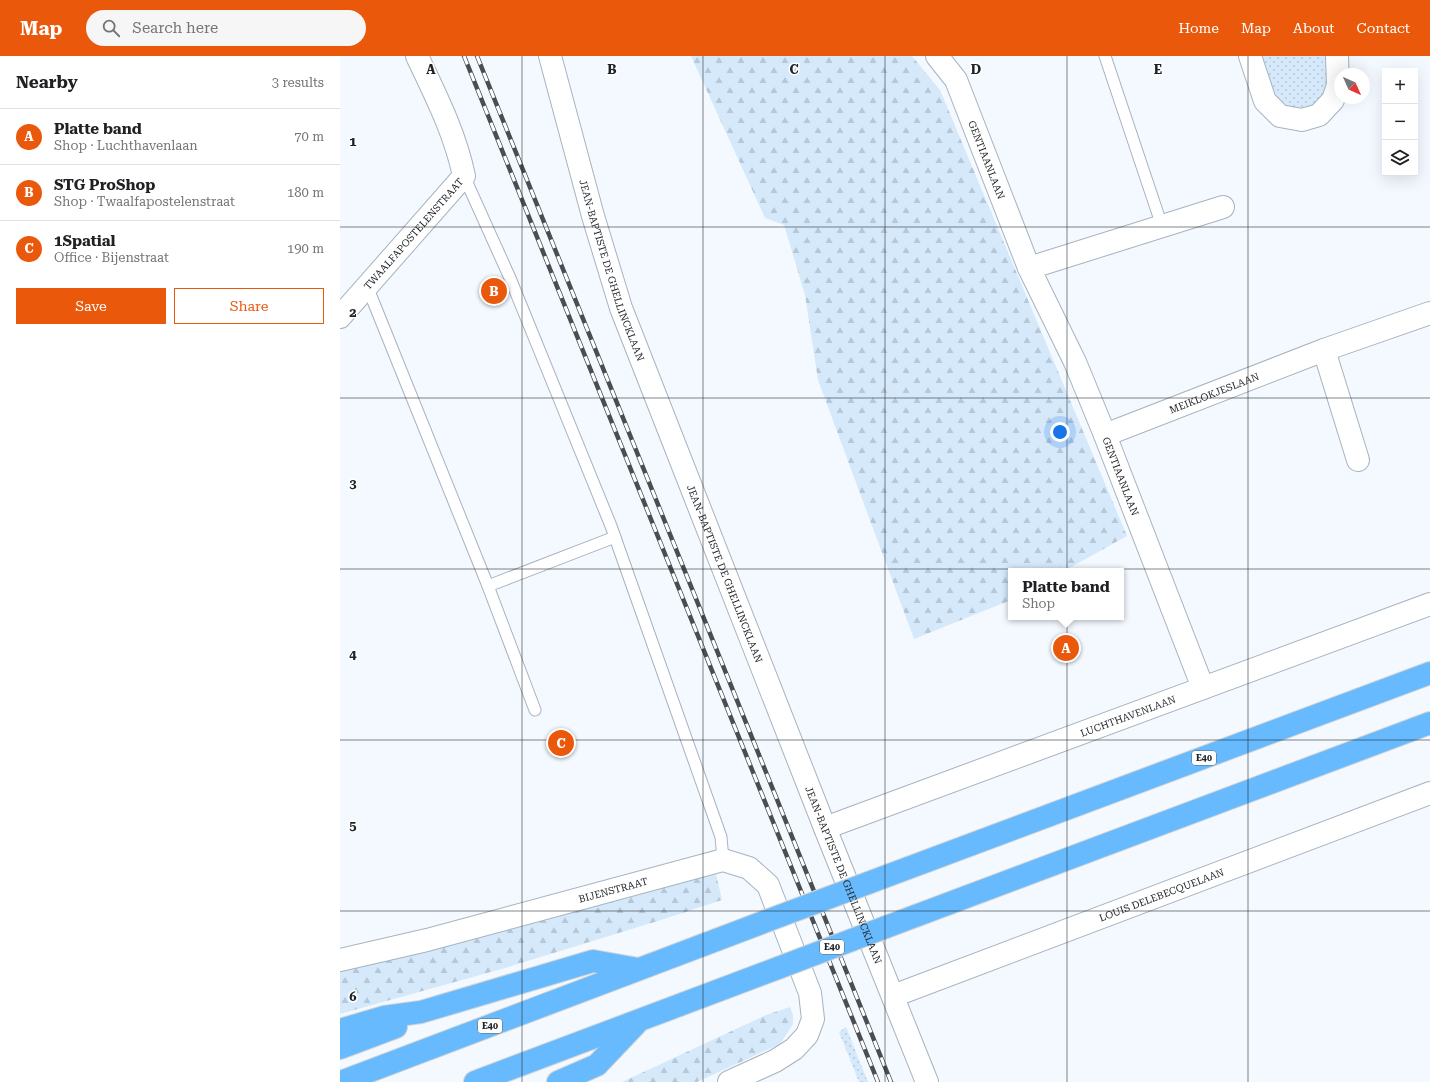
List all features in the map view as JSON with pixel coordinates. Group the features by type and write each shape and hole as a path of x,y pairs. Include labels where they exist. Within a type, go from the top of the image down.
{"highway":[{"name":"E40","path":"341,1082 638,969 1430,673"},
{"name":"E40","path":"475,1082 1430,723"},
{"path":"340,1030 384,1017 421,1012 593,961 638,969"},
{"path":"340,1048 390,1030 421,1012"},
{"path":"558,1082 597,1065 641,1019"}],"street":[{"name":"TWAALFAPOSTELENSTRAAT","path":"340,317 464,176 460,156 443,110 416,56"},
{"name":"GENTIAANLAAN","path":"937,56 956,80 1005,202 1029,268 1075,362 1105,435 1203,688"},
{"path":"1250,56 1264,101 1280,116 1302,120 1319,115 1332,100 1338,85 1337,56"},
{"name":"JEAN-BAPTISTE DE GHELLINCKLAAN","path":"553,57 593,216 621,308 825,828 927,1082"},
{"path":"1029,268 1224,207"},
{"name":"MEIKLOKJESLAAN","path":"1105,435 1324,350 1430,313"},
{"path":"1324,350 1358,460"},
{"name":"LUCHTHAVENLAAN","path":"825,828 1430,604"},
{"name":"LOUIS DELEBECQUELAAN","path":"892,996 1430,793"},
{"path":"723,860 748,868 768,885 810,994 813,1019 807,1035 794,1049 775,1061 729,1082"},
{"name":"BIJENSTRAAT","path":"340,960 427,940 723,860"}],"lane":[{"path":"1105,56 1162,226"},
{"path":"464,176 510,278 615,537 721,837 723,860"},
{"path":"367,286 488,586 535,710"},
{"path":"488,586 615,537"}],"green space":[{"path":"691,56 912,56 940,90 1127,536 1069,568 1008,568 1008,601 914,639 818,380 805,295 784,225 765,218"},
{"path":"1259,56 1330,56 1330,83 1325,95 1315,107 1299,110 1286,106 1272,95"},
{"path":"716,874 722,900 505,968 340,1014 340,969 691,876"},
{"path":"790,1007 793,1015 793,1024 780,1044 697,1082 622,1082 766,1015"},
{"path":"846,1027 868,1082 859,1082 839,1032"}],"railway":[{"path":"464,56 878,1082"},
{"path":"477,56 891,1082"}],"place":[{"name":"STG ProShop","path":"494,291"},
{"name":"Platte band","path":"1066,648"},
{"name":"1Spatial","path":"561,743"}]}
